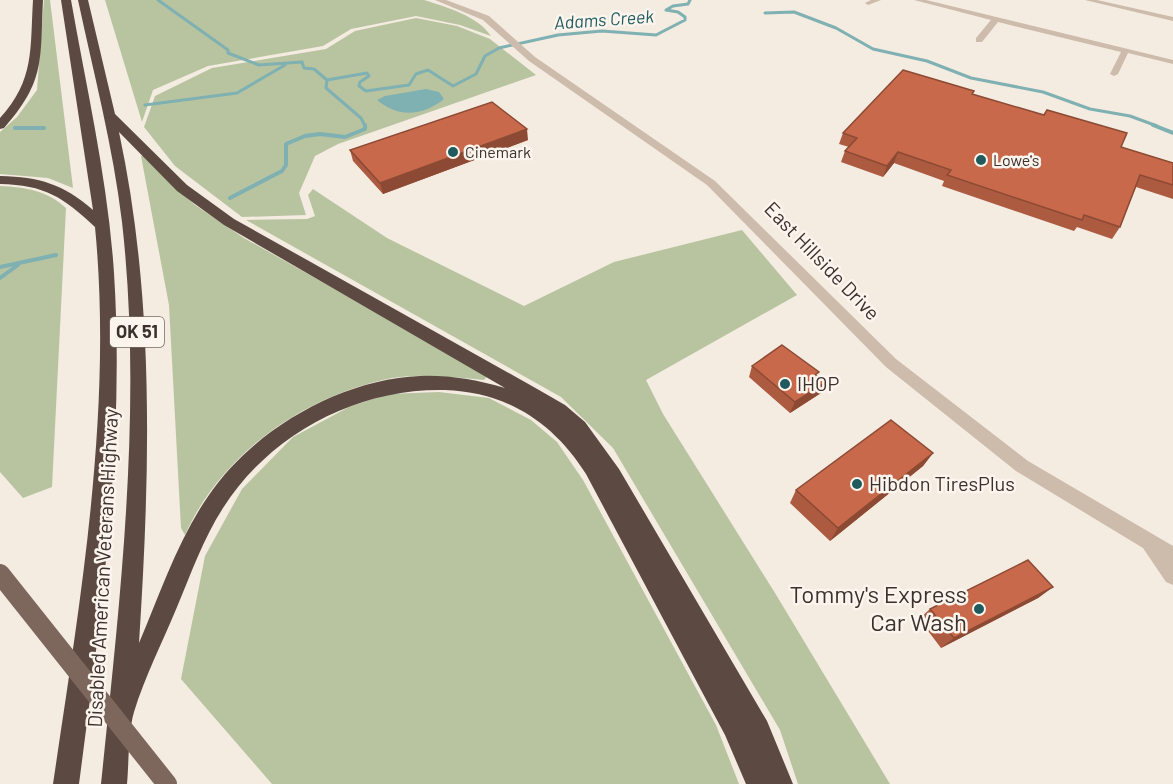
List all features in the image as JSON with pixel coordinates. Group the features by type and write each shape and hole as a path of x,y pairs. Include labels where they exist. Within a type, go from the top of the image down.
{"highway":[{"path":"0,125 12,112 27,89 33,66 39,0"},
{"name":"Disabled American Veterans Highway","path":"66,0 102,226 108,324 98,527 66,784"},
{"name":"Disabled American Veterans Highway","path":"83,0 124,190 132,252 137,331 138,413 133,554 114,784"},
{"path":"107,113 182,188 229,222 533,395 558,410 578,427 612,475 758,730 780,784"},
{"path":"0,180 29,181 60,189 102,226"},
{"path":"121,713 194,540 225,489 243,468 296,424 333,404 399,385 459,384 496,392 532,407 564,431 581,450 734,726 760,784"}],"main road":[{"path":"0,574 166,784"}],"street":[{"name":"East Hillside Drive","path":"439,0 480,15 521,51 711,183 891,363 1022,466 1173,556"},
{"path":"868,3 878,0"},
{"path":"917,0 1173,62"},
{"path":"1088,0 1112,2 1173,19"},
{"path":"979,40 996,20"},
{"path":"1114,74 1125,51"},
{"path":"1150,544 1173,576"}],"green space":[{"path":"44,0 50,0 73,188 48,178 0,174 0,132 17,117 37,90"},
{"path":"105,0 424,0 470,18 491,36 460,25 416,16 351,29 323,46 208,66 153,90 142,122"},
{"path":"416,18 457,26 490,39 536,75 338,144 315,156 299,193 306,215 242,217 175,166 144,127 155,96 212,68 326,49 355,31"},
{"path":"145,155 170,183 195,205 244,238 488,375 484,380 427,376 392,378 360,386 328,398 270,432 244,454 220,478 201,505 185,535 181,528 169,305 141,156"},
{"path":"0,186 36,191 66,208 52,487 23,498 0,472"},
{"path":"313,189 387,238 524,306 614,262 742,230 797,295 646,380 663,414 775,593 890,784 798,784 780,730 613,448 561,397 246,220 307,219 315,216 308,195"},
{"path":"439,392 489,398 531,420 557,442 583,480 716,725 739,784 272,784 181,679 205,556 242,489 293,437 349,407 387,394"}],"water":[{"path":"426,89 439,92 444,99 419,112 393,110 377,100 385,96"}],"building":[{"name":"Lowe's","path":"903,70 974,91 972,94 1044,115 1047,110 1127,133 1121,147 1173,163 1173,185 1140,175 1120,227 1084,215 1082,220 947,175 951,170 898,152 887,166 845,151 857,138 843,133"},
{"name":"Cinemark","path":"492,102 527,129 380,183 350,150"},
{"name":"IHOP","path":"782,345 819,372 815,375 826,382 795,402 752,366"},
{"name":"Hibdon TiresPlus","path":"891,420 933,453 838,528 796,490"},
{"name":"Tommy's Express Car Wash","path":"1028,560 1053,587 954,638 930,609"}],"waterway":[{"path":"158,0 228,50 228,53 259,65 302,62 304,68 314,69 327,80"},
{"name":"Adams Creek","path":"327,80 367,73 369,76 360,82 359,86 366,91 409,85 416,74 428,70 453,86 476,74 485,56 499,48 558,35 602,31 656,35 685,20 685,17 678,12 666,10 673,6 688,4 690,0"},
{"path":"765,13 794,12 836,28 873,49 927,61 971,78 1043,92 1090,109 1130,116 1157,126"},
{"path":"145,105 237,93 285,65"},
{"name":"Adams Creek","path":"327,80 326,88 361,118 365,126"},
{"path":"1153,125 1173,133"},
{"name":"Adams Creek","path":"230,198 282,171 286,165 286,144 305,136 320,134 345,137 365,129 365,126"},
{"path":"15,128 44,128"},
{"name":"Adams Creek","path":"0,267 56,255"},
{"path":"0,278 18,265"}],"place":[{"name":"Cinemark","path":"453,152"},
{"name":"Lowe's","path":"981,160"},
{"name":"IHOP","path":"785,384"},
{"name":"Hibdon TiresPlus","path":"857,484"},
{"name":"Tommy's Express Car Wash","path":"979,609"}]}
